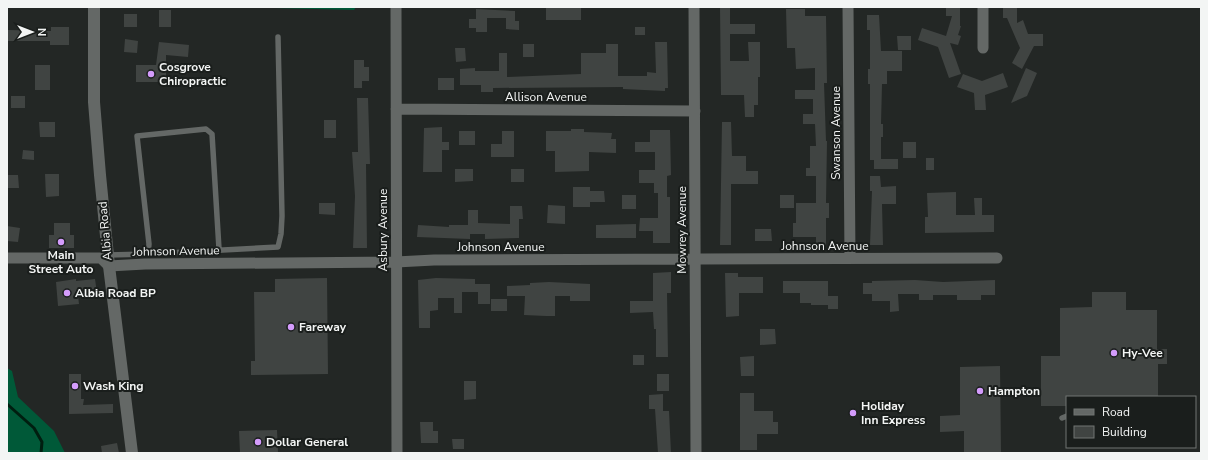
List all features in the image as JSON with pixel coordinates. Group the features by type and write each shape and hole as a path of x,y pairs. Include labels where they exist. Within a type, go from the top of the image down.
{"street":[{"name":"Albia Road","path":"94,7 94,102 108,261 132,453"},
{"name":"Asbury Avenue","path":"396,7 397,453"},
{"name":"Mowrey Avenue","path":"694,7 696,453"},
{"name":"Swanson Avenue","path":"848,7 850,258"},
{"path":"983,7 984,48"},
{"name":"Allison Avenue","path":"396,109 695,111"},
{"name":"Johnson Avenue","path":"7,258 101,258 108,261 145,264 396,262 434,260 997,258"}],"lane":[{"path":"108,261 148,254 278,247 281,234 282,216 278,37"},
{"path":"148,254 149,244 137,136 206,129 212,134 219,249"}],"green space":[{"path":"238,7 356,7 354,10"},
{"path":"7,368 12,371 18,397 54,431 65,453 8,453"}],"building":[{"path":"720,7 730,7 730,24 755,24 755,34 730,34 730,61 749,61 748,42 760,42 758,105 754,105 754,117 745,117 744,95 721,95"},
{"path":"946,7 960,7 961,26 958,35 961,36 958,45 950,43 961,74 949,78 938,47 918,40 922,28 946,36 952,16 946,16"},
{"path":"1003,7 1017,7 1017,23 1023,20 1028,34 1043,34 1043,46 1034,46 1022,69 1012,63 1020,48 1007,18 1003,18"},
{"path":"546,8 581,8 581,20 546,20"},
{"path":"476,9 515,11 515,21 519,21 519,30 506,29 506,18 487,18 487,32 476,32 476,28 469,28 469,19 476,19"},
{"path":"786,9 805,9 805,16 826,16 827,83 824,83 827,141 826,203 829,203 829,218 826,218 826,245 816,244 816,237 793,237 793,223 796,223 796,203 816,203 816,176 806,176 806,168 810,168 810,146 816,146 815,124 803,124 803,114 813,114 813,99 795,99 795,90 815,90 815,68 796,69 795,48 787,48"},
{"path":"159,10 171,10 171,27 159,27"},
{"path":"124,14 137,14 137,27 124,27"},
{"path":"867,15 879,15 881,51 902,51 902,71 887,71 887,84 882,84 881,124 883,124 883,137 881,137 881,159 898,159 898,169 874,169 874,160 870,160 870,84 868,84 868,69 870,69 870,30 867,30"},
{"path":"51,27 69,27 69,45 50,45 50,41 7,41 8,30 51,31"},
{"path":"635,27 645,27 645,35 635,35"},
{"path":"897,36 911,36 911,50 898,50"},
{"path":"125,39 138,41 137,53 124,52"},
{"path":"159,42 189,45 188,57 166,55 166,82 136,82 136,65 156,65"},
{"path":"655,42 667,42 668,88 665,88 665,91 623,89 623,87 493,88 493,92 481,92 481,85 460,85 460,69 475,68 475,71 499,71 499,53 507,53 507,77 581,74 581,53 606,53 606,44 618,44 618,76 647,76 647,72 656,73"},
{"path":"523,44 534,44 534,57 523,57"},
{"path":"455,48 465,48 466,61 456,62"},
{"path":"354,60 364,60 364,67 369,67 369,81 362,81 362,88 354,88"},
{"path":"35,65 50,65 50,90 35,90"},
{"path":"1026,68 1037,73 1027,96 1011,103"},
{"path":"1003,73 1008,87 985,95 986,110 975,110 974,93 957,87 963,74 982,81"},
{"path":"438,78 454,78 454,90 438,90"},
{"path":"11,96 25,96 25,108 11,108"},
{"path":"357,98 368,98 370,164 366,164 367,248 353,248 355,196 352,152 358,152"},
{"path":"324,120 336,120 336,138 324,138"},
{"path":"39,122 55,122 55,137 40,137"},
{"path":"722,122 731,122 732,156 746,156 746,171 758,171 758,184 731,184 731,245 720,245"},
{"path":"442,127 442,142 449,142 449,150 442,150 442,172 423,172 424,128"},
{"path":"571,129 584,129 584,132 612,133 611,139 616,139 616,153 589,152 589,171 555,172 555,151 546,151 546,131 571,131"},
{"path":"650,130 670,130 671,175 667,176 667,197 670,197 670,243 653,243 653,231 639,231 640,218 658,218 658,193 654,193 654,183 639,183 639,170 655,170 655,152 635,152 635,142 650,142"},
{"path":"459,131 475,131 475,145 459,145"},
{"path":"502,131 514,131 514,157 491,157 491,144 502,144"},
{"path":"903,142 916,142 916,158 903,158"},
{"path":"23,150 34,151 34,160 22,159"},
{"path":"926,158 934,158 934,170 926,170"},
{"path":"455,169 473,169 473,181 455,182"},
{"path":"511,169 524,169 524,182 511,182"},
{"path":"45,174 59,174 59,196 46,197"},
{"path":"7,175 18,175 19,188 7,188"},
{"path":"870,176 880,176 881,187 896,186 896,204 882,204 883,245 870,245 872,191 870,191"},
{"path":"573,187 590,187 590,191 604,191 605,202 590,202 590,207 573,207"},
{"path":"956,192 956,215 975,215 974,198 982,198 982,215 994,215 994,232 925,233 925,217 928,217 927,193"},
{"path":"622,195 636,195 636,209 622,209"},
{"path":"780,195 794,195 794,208 780,208"},
{"path":"319,203 335,203 335,215 319,214"},
{"path":"548,205 565,206 565,224 547,223"},
{"path":"510,206 522,206 523,219 519,219 519,238 485,239 485,234 470,234 470,239 417,237 418,225 449,227 449,225 468,225 468,210 478,210 478,223 510,224"},
{"name":"Main Street Auto","path":"54,223 70,223 70,235 74,235 74,248 49,248 49,235 54,235"},
{"path":"636,224 636,238 596,238 596,225"},
{"path":"7,226 20,228 18,242 7,241"},
{"path":"755,229 771,229 772,241 755,241"},
{"path":"671,272 671,293 667,293 668,357 656,357 656,329 654,329 653,312 630,313 630,301 653,301 653,273"},
{"path":"725,273 738,273 738,277 763,277 763,293 739,293 739,316 726,317"},
{"name":"Fareway","path":"327,278 328,374 251,375 251,361 255,361 254,292 275,292 275,279"},
{"path":"436,278 475,279 475,284 490,284 490,304 478,304 478,292 462,292 462,313 454,313 454,298 438,298 438,310 430,311 430,328 419,328 418,280"},
{"name":"Albia Road BP","path":"76,279 76,281 95,279 97,293 78,296 79,304 58,306 56,282"},
{"path":"915,280 943,282 995,280 995,295 981,295 981,300 957,300 957,295 933,295 933,300 919,300 919,294 898,294 899,311 890,312 890,301 872,301 872,294 863,294 863,283 872,283 872,281"},
{"path":"783,281 828,281 828,296 838,296 838,309 828,309 828,305 811,305 811,303 800,303 800,293 783,293"},
{"path":"549,282 590,284 590,301 570,301 570,296 555,296 555,316 524,315 525,296 507,296 507,286"},
{"name":"Hy-Vee","path":"1092,292 1126,292 1126,310 1157,310 1157,349 1167,349 1167,364 1158,364 1158,396 1066,396 1066,406 1041,406 1041,356 1060,356 1060,308 1092,307"},
{"path":"491,299 507,299 507,311 491,311"},
{"path":"760,329 775,329 776,344 760,345"},
{"path":"633,355 644,355 644,365 633,365"},
{"path":"754,356 754,376 741,376 740,357"},
{"name":"Hampton","path":"1000,366 1001,453 964,453 964,431 940,432 940,416 960,415 960,367"},
{"name":"Wash King","path":"69,374 81,374 81,399 84,399 83,405 113,404 113,413 69,414"},
{"path":"657,374 669,374 669,391 657,391"},
{"path":"464,381 476,381 476,399 464,400"},
{"path":"740,393 754,393 754,411 773,411 773,422 778,422 778,434 757,434 757,450 740,450"},
{"path":"663,394 663,411 669,411 671,453 658,453 655,409 649,409 649,395"},
{"path":"420,422 433,422 433,431 438,431 438,443 421,443"},
{"name":"Dollar General","path":"277,430 278,453 240,453 239,431"},
{"path":"452,439 464,439 464,449 453,449"},
{"path":"117,443 119,453 102,453 101,446"}],"waterway":[{"path":"7,404 34,428 42,442 41,453"}],"place":[{"name":"Cosgrove Chiropractic","path":"151,74"},
{"name":"Main Street Auto","path":"61,242"},
{"name":"Albia Road BP","path":"67,293"},
{"name":"Fareway","path":"291,327"},
{"name":"Hy-Vee","path":"1114,353"},
{"name":"Wash King","path":"75,386"},
{"name":"Hampton","path":"980,391"},
{"name":"Holiday Inn Express","path":"853,413"},
{"name":"Dollar General","path":"258,442"}]}
